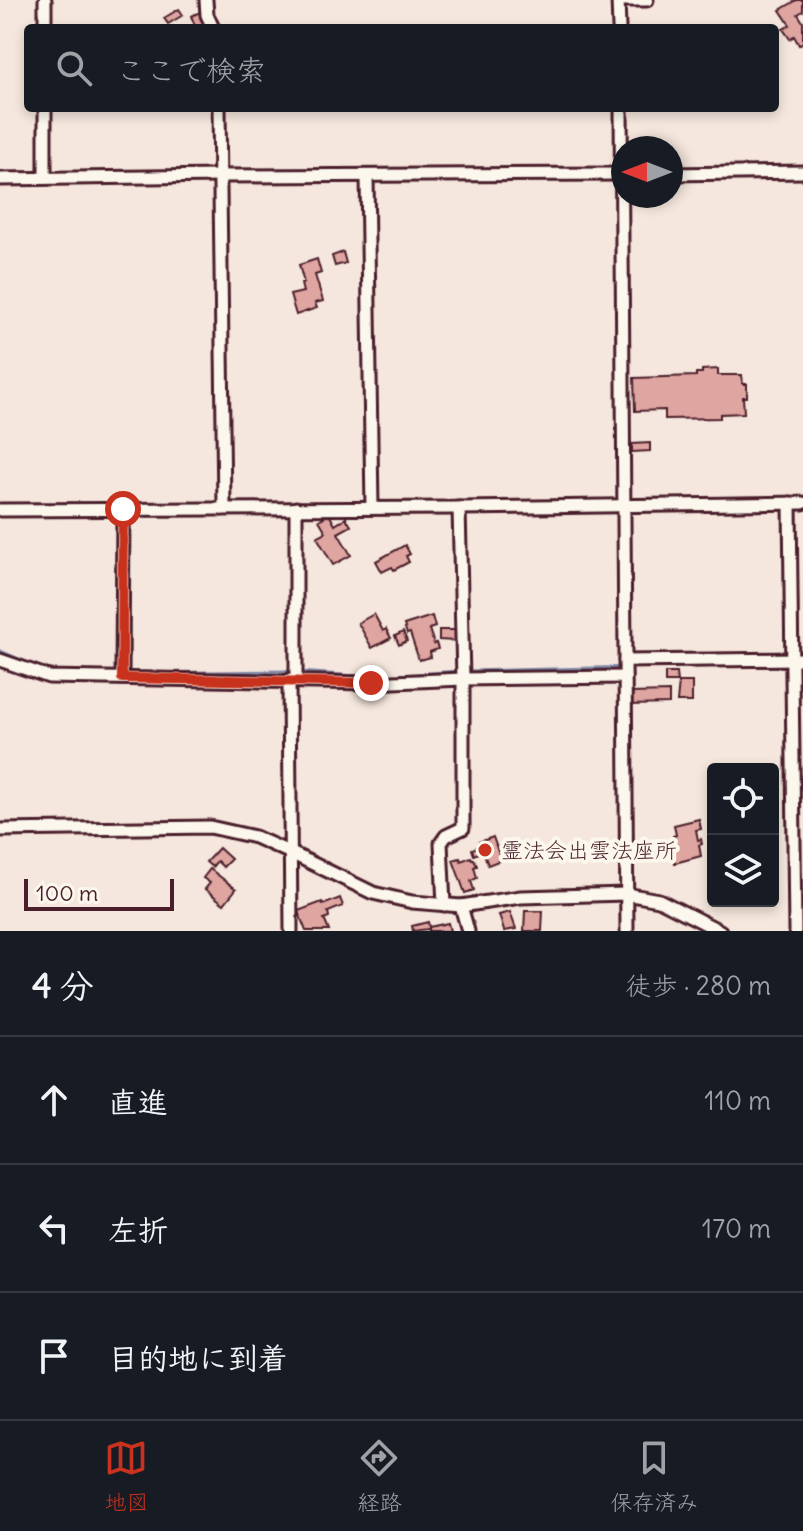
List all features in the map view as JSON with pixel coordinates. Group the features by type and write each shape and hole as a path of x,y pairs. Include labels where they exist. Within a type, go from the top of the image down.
{"street":[{"path":"45,0 45,24"},
{"path":"206,0 211,24"},
{"path":"619,24 618,0 647,0"},
{"path":"45,112 45,178"},
{"path":"219,112 222,509"},
{"path":"621,112 621,136"},
{"path":"683,174 803,172"},
{"path":"0,179 611,174"},
{"path":"367,176 372,508"},
{"path":"622,208 627,931"},
{"path":"790,503 797,659 795,931"},
{"path":"0,510 803,503"},
{"path":"291,931 296,508"},
{"path":"444,905 441,843 446,836 463,828 459,508"},
{"path":"122,678 123,509"},
{"path":"625,661 797,659"},
{"path":"0,660 49,677 371,683 625,677"},
{"path":"0,830 210,827 255,837 373,893 412,902 461,906 521,897 626,894 659,900 720,931"},
{"path":"461,906 468,931"}],"building":[{"path":"803,0 803,11 798,14 803,22 803,42 799,45 794,36 790,39 783,29 790,25 780,10"},
{"path":"179,9 183,15 168,24 164,18"},
{"path":"200,12 205,24 194,24 191,16"},
{"path":"343,252 346,263 335,266 332,256"},
{"path":"317,259 321,273 315,275 323,301 315,303 317,308 296,315 290,295 303,292 299,265"},
{"path":"718,369 718,375 742,375 743,384 747,384 747,397 743,397 744,413 720,414 720,418 665,419 665,410 635,411 634,378 696,376 702,370"},
{"path":"650,443 650,451 632,452 632,444"},
{"path":"329,514 335,525 346,518 351,526 338,533 351,555 333,565 317,537 326,532 319,520"},
{"path":"405,545 410,554 406,556 409,562 382,572 376,561"},
{"path":"374,614 383,631 386,629 391,638 372,648 358,623"},
{"path":"432,616 435,627 429,629 438,649 430,652 431,657 419,660 404,625"},
{"path":"439,630 455,630 455,641 439,640"},
{"path":"403,632 407,641 399,645 395,636"},
{"path":"665,673 676,673 677,682 665,682"},
{"path":"679,682 692,682 692,702 677,702"},
{"path":"669,692 669,704 630,705 630,693"},
{"path":"699,819 701,829 696,830 702,844 699,845 701,856 675,863 671,846 675,845 674,825"},
{"name":"霊法会出雲法座所","path":"493,837 501,860 488,865 483,851 474,855 472,849 480,846 479,842"},
{"path":"219,848 231,859 223,867 217,861 212,867 206,862"},
{"path":"471,857 477,866 474,867 477,878 471,881 474,890 465,893 453,860"},
{"path":"210,869 236,889 224,904 205,889 210,883 203,878"},
{"path":"340,898 343,906 328,912 329,917 324,919 329,931 306,931 298,911"},
{"path":"525,911 543,911 542,931 524,931"},
{"path":"510,912 516,929 504,931 499,915"},
{"path":"428,922 429,927 448,923 450,931 413,931 412,926"}],"waterway":[{"path":"0,651 47,671 292,671"},
{"path":"467,671 787,666"},
{"path":"299,672 371,677 459,671"}],"place":[{"name":"霊法会出雲法座所","path":"485,850"}],"route":[{"path":"123,509 122,678 371,683"}]}
